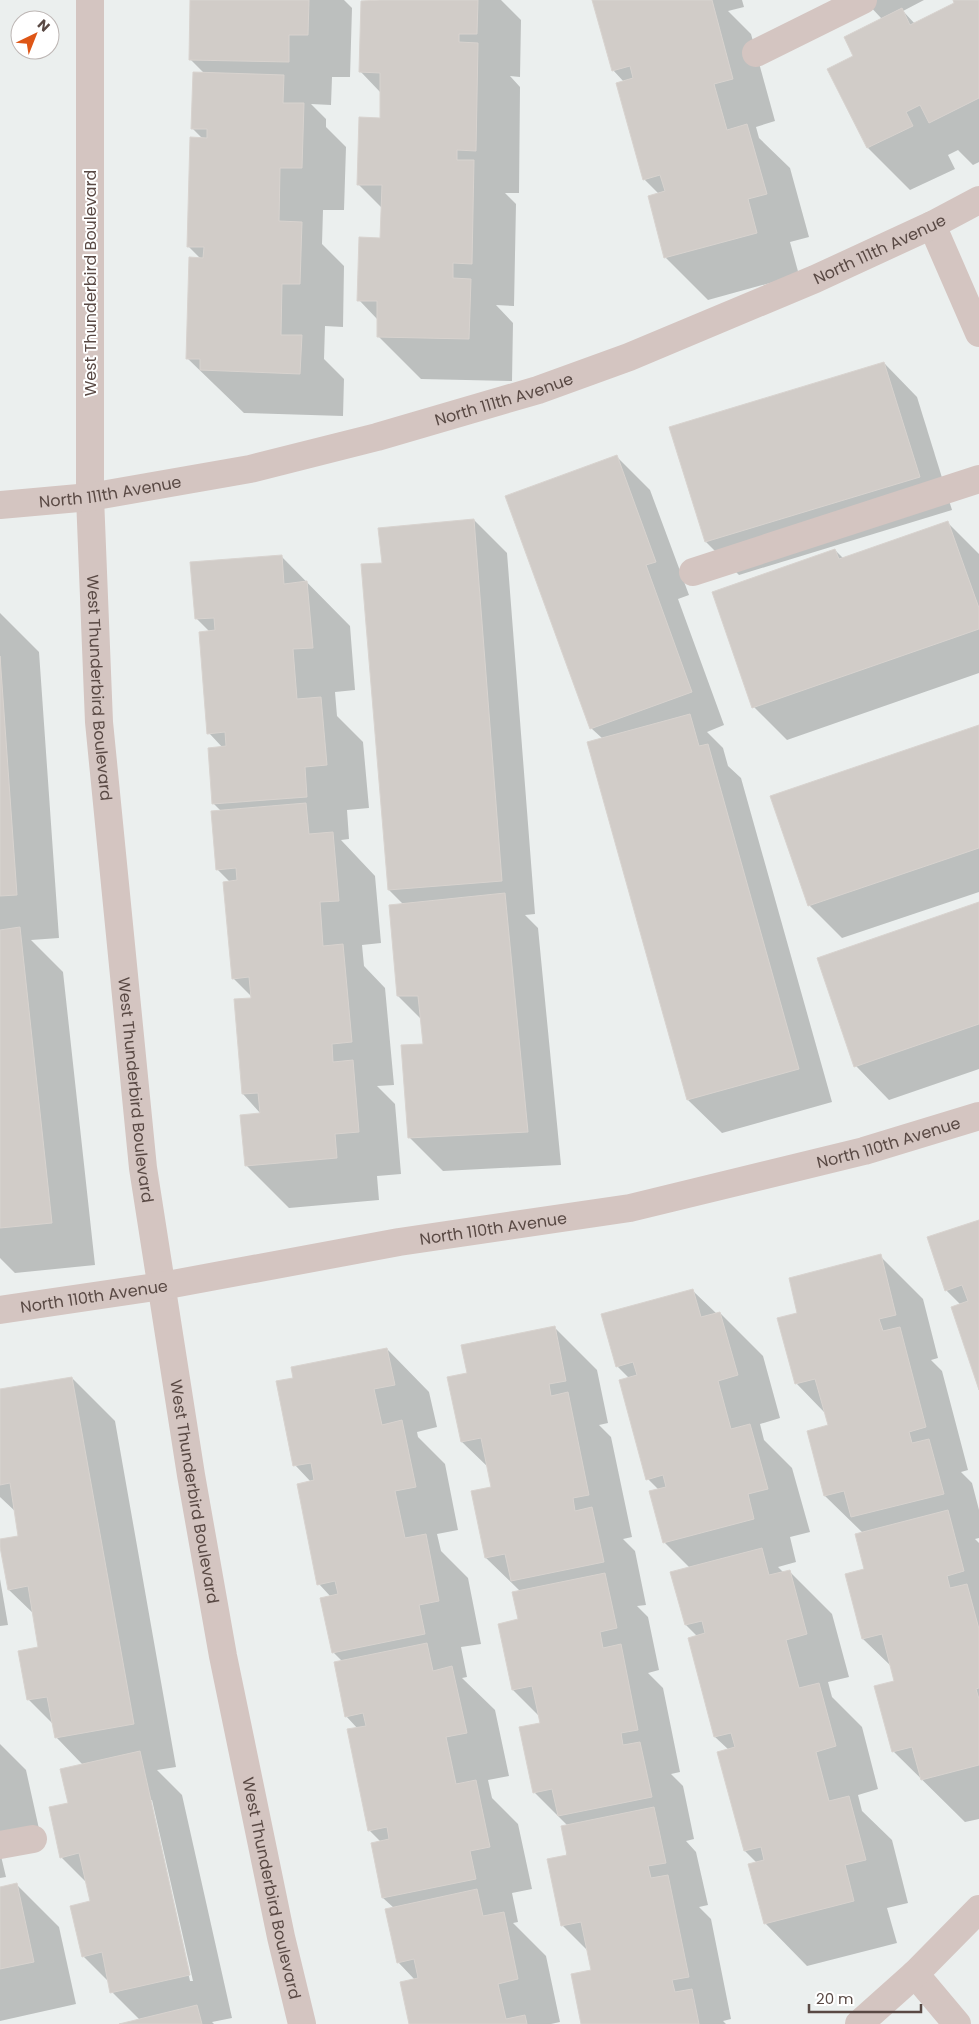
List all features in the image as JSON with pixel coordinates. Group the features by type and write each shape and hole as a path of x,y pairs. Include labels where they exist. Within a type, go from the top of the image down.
{"street":[{"name":"West Thunderbird Boulevard","path":"90,0 90,497 100,722 143,1168 191,1476 223,1656 281,1937 302,2024"},
{"path":"756,53 862,0"},
{"name":"North 111th Avenue","path":"0,505 90,497 250,469 377,437 538,390 630,357 815,279 932,225 979,200"},
{"path":"932,225 979,333"},
{"path":"693,572 979,479"},
{"name":"North 110th Avenue","path":"0,1310 162,1286 399,1242 630,1208 864,1151 979,1116"},
{"path":"0,1845 33,1838"},
{"path":"859,2024 916,1974 979,1909"},
{"path":"916,1974 956,2024"}],"building":[{"path":"190,0 309,0 308,35 289,35 289,62 189,60"},
{"path":"478,0 477,34 459,34 459,42 478,43 476,151 457,150 457,160 474,160 472,264 453,263 453,278 471,279 469,339 377,337 377,301 357,301 359,237 380,238 382,185 357,185 359,117 380,118 380,73 359,72 361,1"},
{"path":"592,0 712,0 733,79 714,84 727,130 747,124 767,194 748,199 757,233 664,258 648,196 665,191 660,175 643,180 616,83 633,78 630,66 612,71"},
{"path":"953,0 979,0 979,98 929,123 920,105 906,112 913,126 867,148 827,69 853,56 844,37 902,8 910,25 954,3"},
{"path":"193,72 284,75 283,103 304,103 302,168 280,168 279,221 302,222 300,284 282,284 281,335 302,335 300,374 200,370 200,359 186,359 189,257 203,258 204,247 187,247 190,137 207,138 207,129 191,129"},
{"path":"884,362 920,477 705,542 669,427"},
{"path":"617,455 656,562 646,565 692,692 590,729 505,496"},
{"path":"474,519 502,881 388,890 361,564 382,563 378,528"},
{"path":"948,521 979,608 979,629 752,708 712,592 835,549 839,559"},
{"path":"282,555 284,584 307,581 313,648 293,649 297,699 321,697 327,765 305,767 307,797 212,804 208,748 226,746 225,732 207,734 199,632 215,630 214,618 195,619 190,562"},
{"path":"0,656 17,895 0,896"},
{"path":"690,714 699,746 708,744 799,1069 687,1100 587,742"},
{"path":"979,725 979,848 808,906 770,796"},
{"path":"306,803 309,834 333,832 339,901 320,902 323,946 343,944 352,1042 332,1044 333,1062 353,1060 359,1132 335,1134 337,1158 245,1166 240,1115 260,1113 258,1093 242,1094 234,999 251,998 249,977 232,979 223,882 237,880 236,868 216,870 211,811"},
{"path":"505,893 528,1132 408,1138 401,1045 423,1044 418,996 397,996 389,905"},
{"path":"979,902 979,1024 854,1067 817,958"},
{"path":"20,927 52,1223 0,1228 0,930"},
{"path":"979,1220 979,1390 951,1307 968,1301 962,1285 945,1291 927,1237"},
{"path":"881,1254 896,1315 879,1319 883,1331 900,1327 926,1427 909,1432 912,1443 929,1439 944,1494 851,1517 844,1491 824,1496 807,1431 828,1425 815,1379 795,1384 777,1318 797,1313 789,1278"},
{"path":"693,1289 701,1317 720,1312 738,1375 718,1381 731,1429 750,1424 768,1489 748,1494 754,1519 663,1543 649,1491 666,1487 663,1475 646,1480 619,1380 637,1375 633,1362 616,1367 601,1314"},
{"path":"555,1326 566,1381 549,1384 551,1396 568,1392 589,1495 573,1498 575,1511 592,1507 604,1562 511,1581 505,1554 485,1558 471,1491 491,1487 481,1438 461,1442 447,1377 467,1373 461,1345"},
{"path":"387,1348 395,1385 374,1389 382,1425 402,1420 416,1487 395,1491 405,1538 426,1534 439,1601 419,1605 425,1634 332,1653 320,1598 338,1594 335,1581 317,1585 297,1484 314,1480 311,1463 293,1466 276,1381 293,1378 291,1367"},
{"path":"72,1377 134,1724 55,1738 47,1697 27,1700 18,1651 38,1647 28,1586 8,1590 0,1547 0,1539 18,1536 10,1483 0,1485 0,1389"},
{"path":"948,1510 964,1571 947,1576 950,1588 967,1584 979,1629 979,1688 976,1689 979,1699 979,1765 921,1780 912,1747 892,1752 874,1686 894,1681 882,1634 862,1639 845,1574 864,1569 855,1534"},
{"path":"762,1548 769,1575 790,1570 807,1634 786,1640 799,1688 819,1683 836,1746 816,1752 829,1801 849,1796 866,1860 845,1865 854,1901 764,1924 748,1864 764,1860 761,1847 744,1851 717,1752 735,1747 731,1733 714,1737 688,1638 705,1633 702,1621 685,1625 670,1572"},
{"path":"605,1573 617,1628 600,1632 603,1648 621,1644 638,1730 621,1733 623,1745 640,1742 652,1797 558,1816 552,1789 533,1793 519,1727 540,1723 532,1686 512,1690 498,1624 518,1619 512,1592"},
{"path":"427,1643 433,1671 452,1666 467,1733 446,1737 456,1784 476,1780 490,1847 470,1851 476,1879 382,1898 371,1843 389,1839 387,1827 368,1831 347,1729 366,1726 363,1713 345,1717 334,1662"},
{"path":"140,1751 190,1975 110,1993 102,1952 82,1957 70,1906 90,1901 79,1853 60,1858 49,1807 68,1803 60,1769"},
{"path":"654,1807 666,1863 648,1866 651,1878 668,1875 689,1977 672,1980 675,1992 692,1989 699,2024 581,2024 571,1974 591,1970 581,1922 561,1926 547,1859 567,1855 561,1826"},
{"path":"17,1883 34,1962 0,1969 0,1887"},
{"path":"477,1889 483,1916 504,1912 518,1979 498,1984 506,2019 525,2015 527,2024 409,2024 400,1982 418,1978 414,1959 397,1963 385,1909"},
{"path":"197,2005 202,2024 119,2024"}]}
